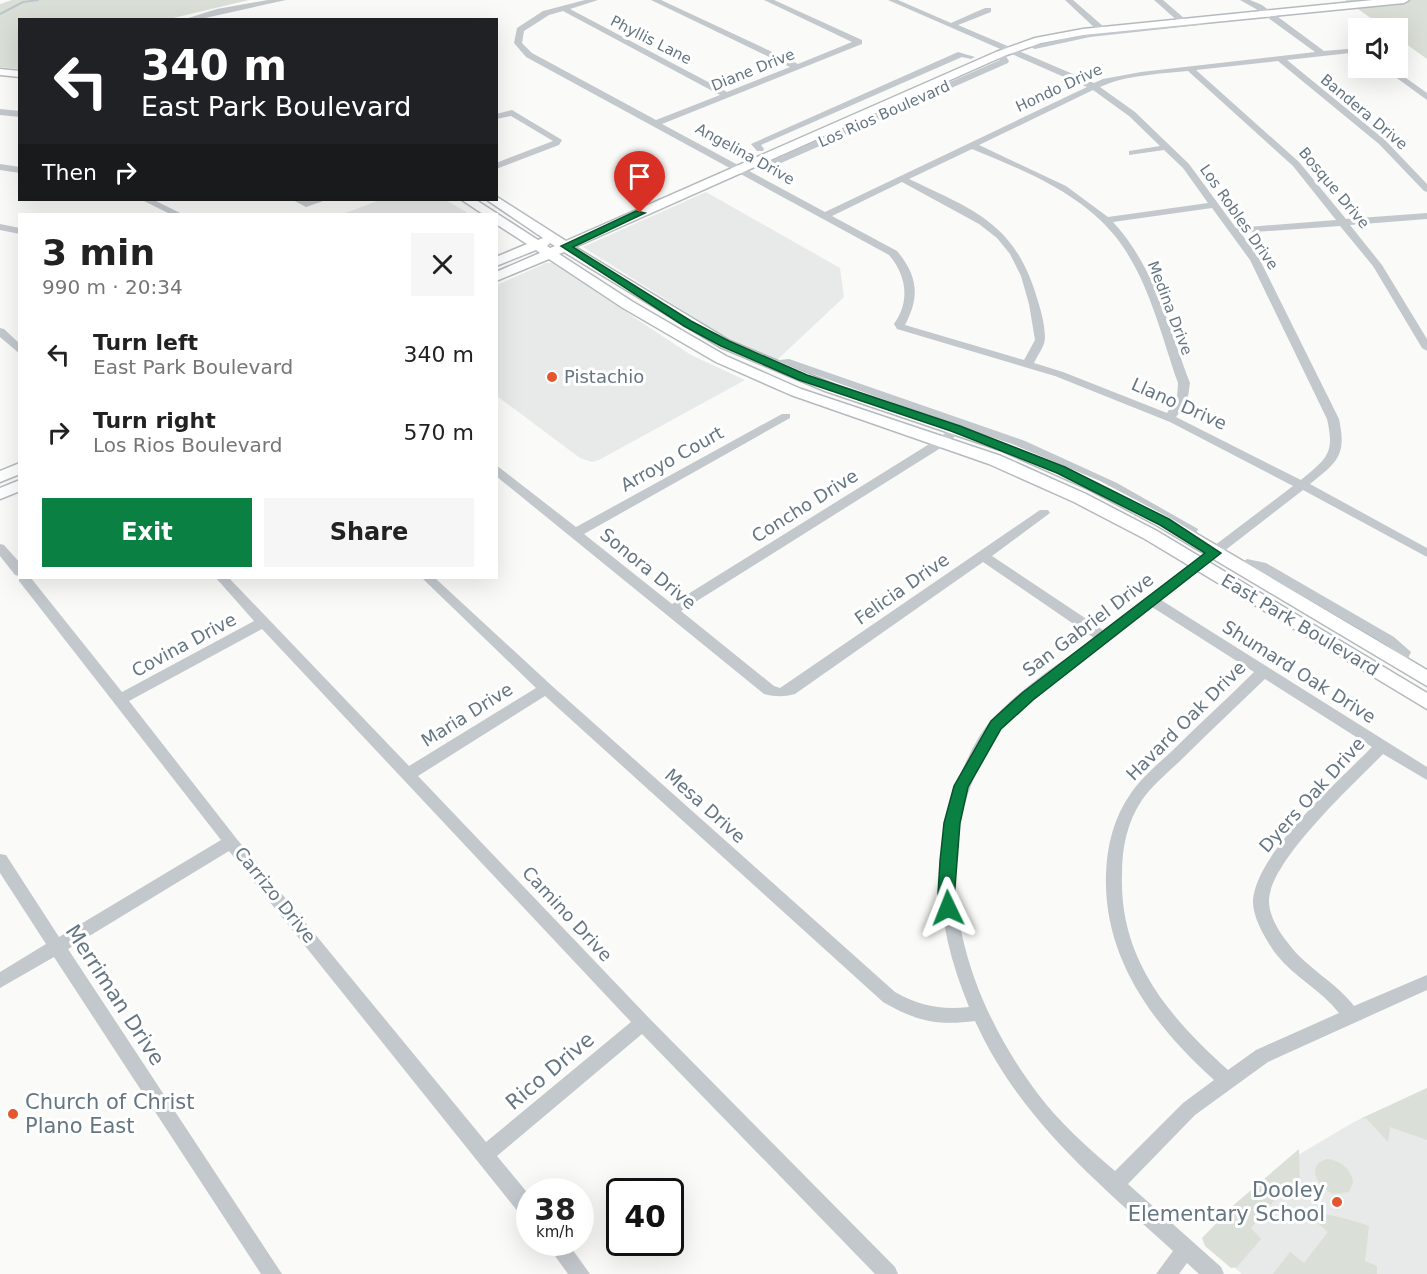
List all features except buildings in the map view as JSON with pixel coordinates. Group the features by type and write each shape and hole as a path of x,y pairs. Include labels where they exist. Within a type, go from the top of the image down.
{"main road":[{"name":"Los Rios Boulevard","path":"498,261 756,163 1000,50 1046,32 1318,0"},
{"name":"Los Rios Boulevard","path":"1259,8 1404,0"},
{"name":"Los Rios Boulevard","path":"498,276 662,199 729,162 971,57 1000,50 1012,50 1025,44 1097,26"},
{"path":"0,72 18,74"},
{"path":"0,82 18,84"},
{"path":"470,201 489,213"},
{"name":"East Park Boulevard","path":"495,201 705,333 776,367 875,403 956,428 1069,474 1189,537 1427,679"},
{"name":"East Park Boulevard","path":"498,219 690,343 796,392 943,441 1071,494 1151,535 1427,702"},
{"path":"690,343 705,333"},
{"path":"0,477 18,469"},
{"path":"0,494 18,486"}],"street":[{"path":"192,18 217,10 282,0"},
{"path":"563,8 594,0"},
{"path":"655,0 798,67"},
{"name":"Diane Drive","path":"657,123 859,42 768,0"},
{"path":"892,0 952,25 1000,50"},
{"path":"1069,0 1097,26"},
{"path":"1158,0 1179,18"},
{"path":"1244,0 1259,8 1322,54"},
{"name":"Angelina Drive","path":"563,8 535,18 526,24 517,36 518,43 529,55 893,253 905,266 910,308 899,324 901,327"},
{"name":"Phyllis Lane","path":"563,8 728,94"},
{"name":"Los Rios Boulevard","path":"1025,44 1035,47 1090,35 1255,17 1259,8"},
{"path":"952,25 988,10"},
{"name":"Los Robles Drive","path":"1012,50 1093,86 1132,114 1186,166 1255,260 1333,419 1339,440 1338,450 1332,460 1214,553"},
{"name":"Hondo Drive","path":"826,215 904,180 1093,86 1141,74 1348,51"},
{"name":"Bandera Drive","path":"1280,59 1382,142 1427,189"},
{"name":"Bosque Drive","path":"1190,69 1283,150 1377,265 1427,348"},
{"path":"1401,78 1427,97"},
{"path":"0,112 18,114"},
{"path":"498,116 512,113 558,140 556,143 498,165"},
{"name":"Medina Drive","path":"973,146 1063,188 1106,220 1132,253 1184,383 1185,392 1182,401 1168,418"},
{"path":"1132,153 1167,147"},
{"path":"0,167 18,170"},
{"path":"904,180 979,218 1007,240 1017,253 1023,266 1040,340 1028,364"},
{"path":"149,201 175,213"},
{"path":"1106,220 1215,205"},
{"path":"1235,231 1427,216"},
{"path":"0,227 18,231"},
{"name":"Llano Drive","path":"901,327 1028,364 1114,395 1168,418 1302,484 1427,553"},
{"path":"0,331 18,349"},
{"name":"East Park Boulevard","path":"776,367 783,362 789,362 1022,444 1160,509 1192,529 1189,537"},
{"name":"Arroyo Court","path":"576,533 786,416"},
{"name":"Concho Drive","path":"671,611 943,441 956,428"},
{"name":"Sonora Drive","path":"502,481 576,533 769,690 780,693"},
{"name":"Felicia Drive","path":"780,693 790,690 1044,513"},
{"path":"0,548 18,570"},
{"name":"San Gabriel Drive","path":"1214,553 1028,696 996,725 961,786 952,823 946,894 957,947 979,1013 1031,1099 1072,1145 1214,1274"},
{"path":"982,555 1103,637"},
{"name":"Carrizo Drive","path":"25,579 122,699 231,842 516,1194"},
{"name":"Camino Drive","path":"223,579 644,1023 888,1274"},
{"name":"Mesa Drive","path":"429,579 546,689 889,997 913,1012 932,1017 979,1013"},
{"name":"Shumard Oak Drive","path":"1152,601 1427,774"},
{"name":"Covina Drive","path":"122,699 263,622"},
{"name":"Havard Oak Drive","path":"1226,1080 1176,1032 1153,1004 1133,971 1120,941 1112,879 1121,822 1138,794 1264,671"},
{"name":"Maria Drive","path":"409,774 546,689"},
{"name":"Dyers Oak Drive","path":"1350,1014 1340,999 1290,958 1267,921 1261,901 1264,885 1278,858 1382,746"},
{"path":"0,981 231,842"},
{"name":"Merriman Drive","path":"0,860 272,1274"},
{"path":"1114,1184 1163,1132 1226,1080 1262,1056 1350,1014 1427,982"},
{"name":"Rico Drive","path":"484,1155 644,1023"},
{"path":"1166,1274 1186,1250"},
{"path":"566,1256 580,1274"}],"shaded area":[{"path":"12,0 249,0 173,18 18,18 18,69 0,67 0,4"},
{"path":"1345,0 1427,0 1427,59 1408,45 1408,18 1371,18"},
{"path":"706,192 840,268 844,297 776,361 730,340 583,247"},
{"path":"377,201 448,201 467,213 346,213"},
{"path":"546,263 552,263 691,355 745,380 599,460 592,462 580,458 498,397 498,285"},
{"name":"Dooley Elementary School","path":"1427,1088 1427,1274 1242,1274 1205,1242 1288,1161 1354,1122"},
{"path":"1427,1088 1427,1140 1390,1127 1388,1142 1366,1118 1360,1119"},
{"path":"1299,1149 1300,1192 1293,1200 1280,1193 1251,1228 1261,1239 1237,1267 1231,1268 1205,1246 1202,1238 1236,1203"},
{"path":"1327,1159 1340,1163 1350,1173 1353,1182 1349,1192 1333,1194 1319,1182 1315,1171 1316,1166"},
{"path":"1321,1214 1345,1218 1369,1226 1365,1261 1377,1266 1377,1274 1273,1274 1290,1252 1304,1263 1328,1232 1315,1221"}],"waterway":[{"path":"0,14 23,2 38,0"}],"place":[{"name":"Pistachio","path":"552,377"},
{"name":"Church of Christ Plano East","path":"13,1114"},
{"name":"Dooley Elementary School","path":"1337,1202"}],"route":[{"path":"640,213 566,246 688,324 725,344 803,378 956,428 1061,470 1164,522 1214,553 1028,696 996,725 961,786 952,823 946,894 948,908"}]}
